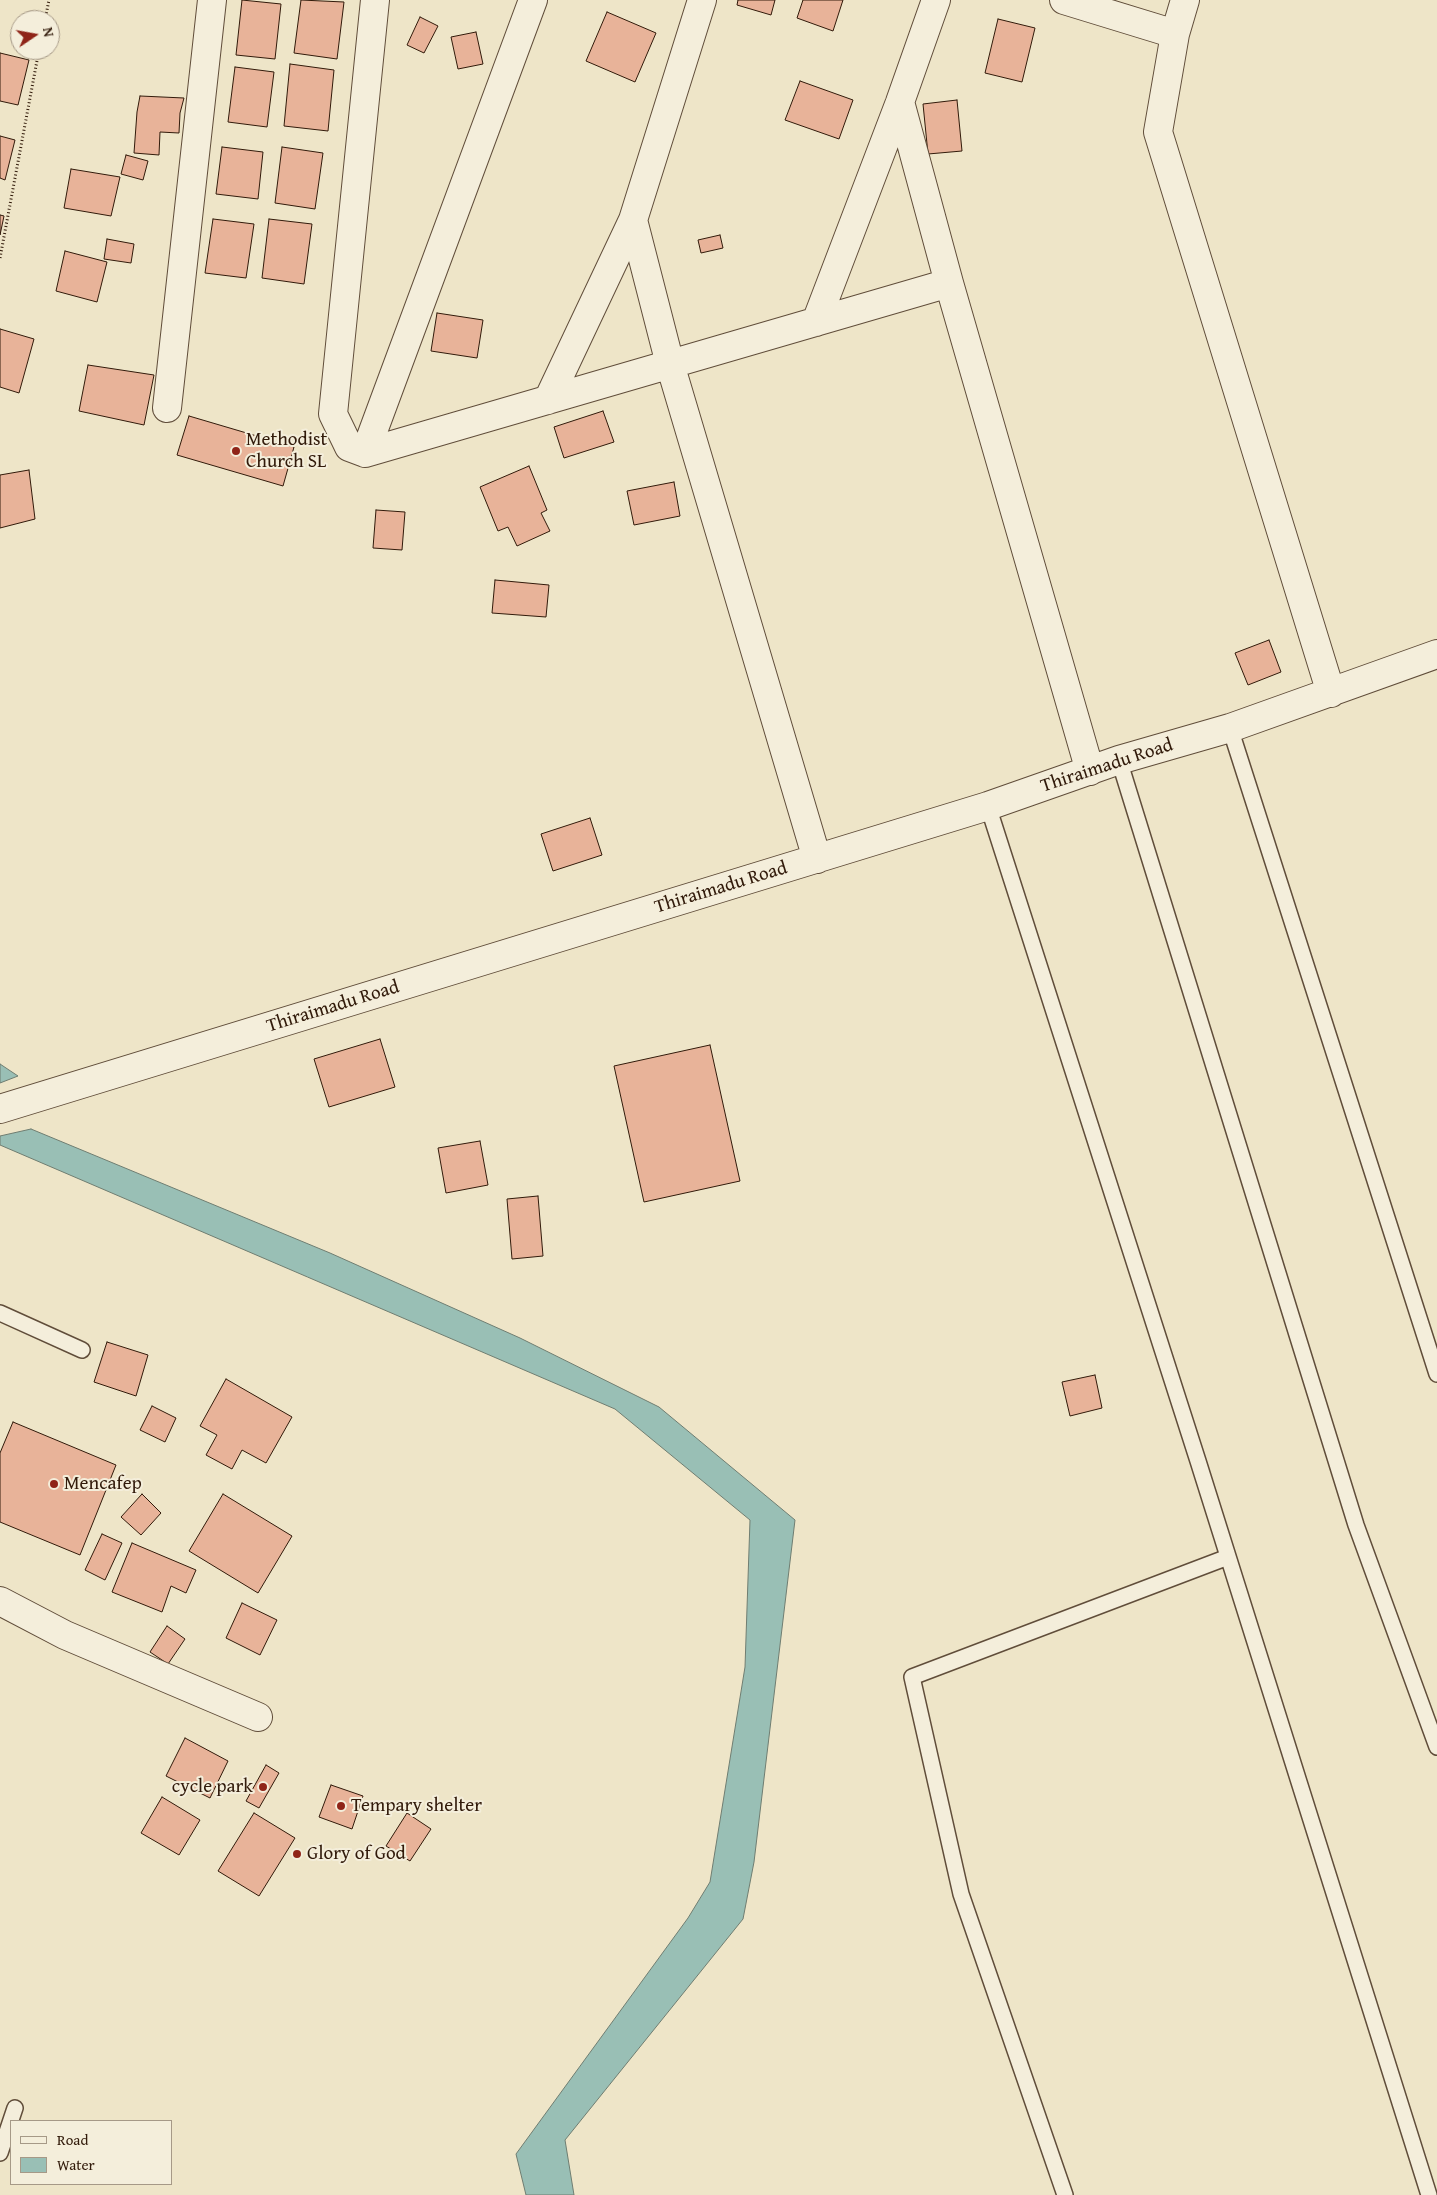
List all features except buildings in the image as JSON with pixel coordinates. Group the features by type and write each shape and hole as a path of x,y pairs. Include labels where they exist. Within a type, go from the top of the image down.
{"street":[{"path":"167,408 212,0"},
{"path":"375,0 333,414 349,447 365,453 948,283"},
{"path":"365,453 533,0"},
{"path":"548,400 633,220 702,0"},
{"path":"816,322 900,102 936,0"},
{"path":"1064,0 1175,34"},
{"path":"1185,0 1175,34 1158,132 1331,693"},
{"path":"900,102 948,283 1090,770"},
{"path":"633,220 670,364 817,859"},
{"name":"Thiraimadu Road","path":"0,1109 988,806 1119,760 1230,728 1437,654"},
{"path":"0,1600 64,1635 258,1717"}],"lane":[{"path":"1230,728 1437,1374"},
{"path":"1119,760 1356,1525 1437,1747"},
{"path":"988,806 1429,2195"},
{"path":"0,1313 82,1350"},
{"path":"1065,2195 961,1894 912,1677 1228,1557"},
{"path":"11,2120 15,2108"},
{"path":"0,2153 10,2123"}],"path":[{"path":"0,258 37,60"}],"water":[{"path":"0,1064 18,1076 0,1083"},
{"path":"31,1129 330,1253 520,1338 659,1407 795,1520 754,1862 743,1919 565,2140 574,2195 526,2195 516,2154 688,1918 710,1882 745,1667 750,1520 615,1409 0,1145 0,1136"}],"place":[{"name":"Methodist Church SL","path":"236,451"},
{"name":"Mencafep","path":"54,1484"},
{"name":"cycle park","path":"263,1787"},
{"name":"Tempary shelter","path":"341,1806"},
{"name":"Glory of God","path":"297,1854"}]}
